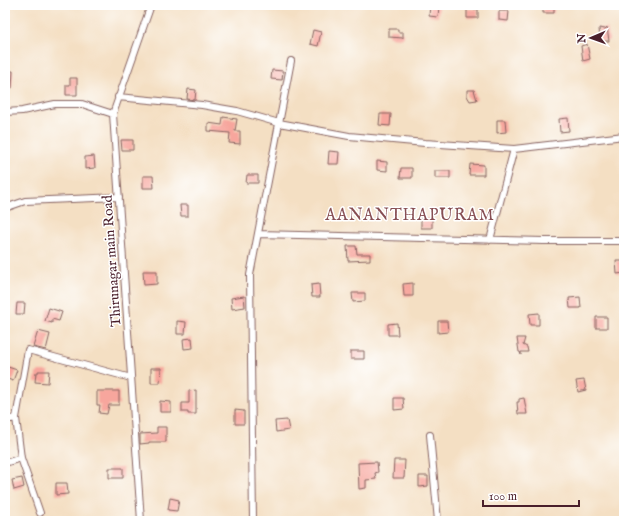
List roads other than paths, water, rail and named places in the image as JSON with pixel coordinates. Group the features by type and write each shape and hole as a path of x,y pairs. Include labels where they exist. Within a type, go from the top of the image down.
{"street":[{"name":"Thirunagar main Road","path":"141,521 113,114 151,5"},
{"path":"253,521 250,275 291,61"},
{"path":"118,97 202,105 238,111 279,123 349,136 425,143 514,149 624,136"},
{"path":"5,112 22,111 55,104 82,104 113,114"},
{"path":"490,240 514,149"},
{"path":"5,208 25,201 119,197"},
{"path":"258,234 490,240 624,241"},
{"path":"40,513 21,458 16,418 28,350 131,378"},
{"path":"5,420 16,418"},
{"path":"430,435 438,521"},
{"path":"5,463 21,458"}],"district":[{"name":"AANANTHAPURAM","path":"410,214"}]}
